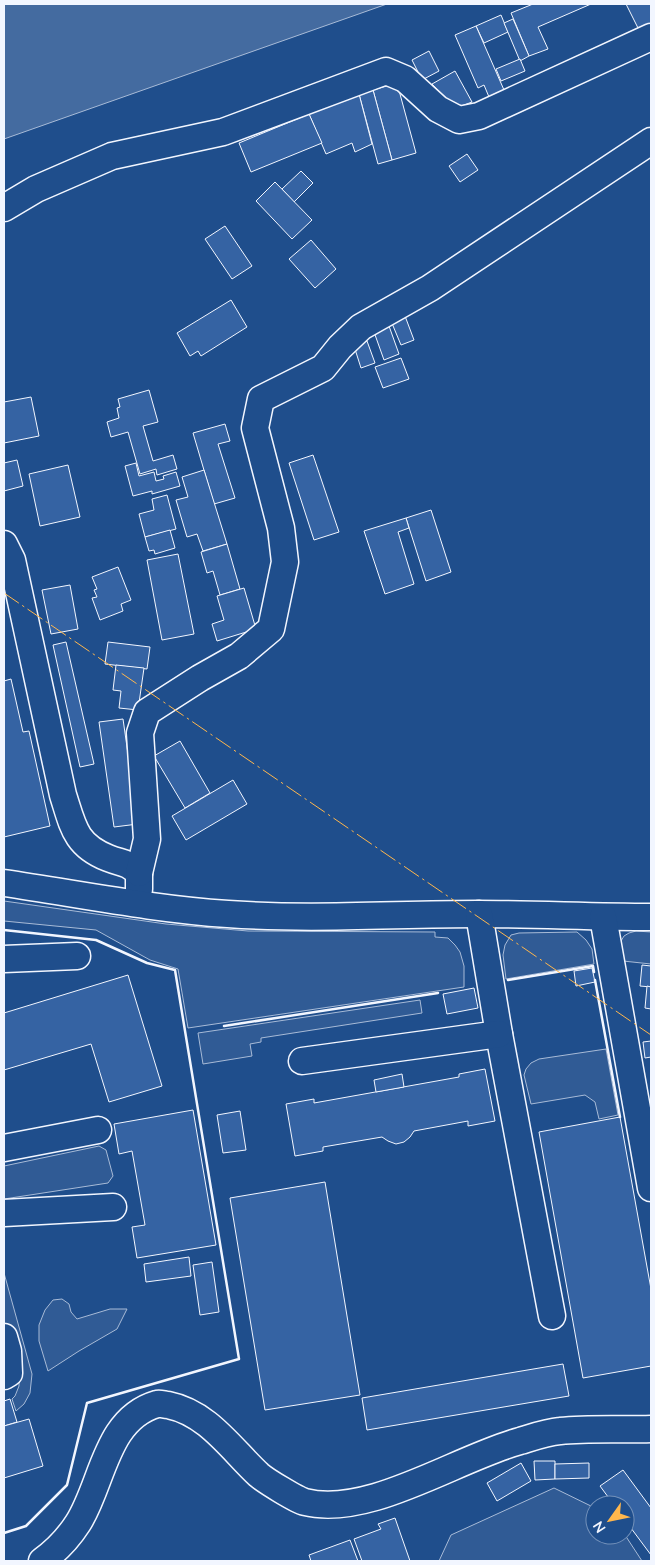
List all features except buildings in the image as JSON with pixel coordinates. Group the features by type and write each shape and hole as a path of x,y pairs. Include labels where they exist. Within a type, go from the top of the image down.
{"street":[{"path":"4,208 36,188 112,156 223,132 386,72 405,79 438,109 459,120 479,116 651,37"},
{"path":"139,905 139,872 147,839 140,733 147,712 200,678 240,656 271,629 285,562 282,528 255,428 261,399 323,368 340,347 361,327 430,288 651,141"},
{"path":"4,544 12,560 63,796 75,833 90,849 108,858 129,863 139,872"},
{"path":"4,883 162,909 230,915 479,914 651,917"},
{"path":"479,914 499,1034 552,1316"},
{"path":"603,917 646,1128 651,1188"},
{"path":"4,959 78,956"},
{"path":"302,1061 499,1034"},
{"path":"4,1148 98,1130"},
{"path":"4,1213 113,1207"},
{"path":"4,1337 8,1351 9,1373 4,1376"},
{"path":"42,1561 53,1553 78,1523 96,1486 108,1452 126,1423 137,1414 158,1403 182,1408 211,1426 261,1476 303,1502 332,1505 380,1496 518,1441 559,1431 651,1429"}],"shaded area":[{"path":"4,4 387,4 4,139"},
{"path":"4,901 166,924 248,931 435,932 435,937 448,938 460,952 464,966 464,987 188,1028 178,969 150,960 96,930 4,921"},
{"path":"636,931 651,932 651,964 623,961 621,941 624,936"},
{"path":"577,932 592,949 594,964 506,979 503,955 505,945 511,935 519,933"},
{"path":"420,1000 422,1013 261,1038 261,1042 250,1044 252,1056 203,1064 198,1033"},
{"path":"606,1049 618,1115 599,1119 595,1102 585,1095 531,1104 524,1075 531,1063 539,1059"},
{"path":"99,1146 106,1150 113,1176 108,1183 4,1199 4,1166"},
{"path":"4,1273 32,1374 30,1393 24,1404 16,1411 12,1399 19,1386 19,1375 4,1326"},
{"path":"62,1299 69,1304 71,1312 77,1319 110,1309 127,1309 117,1329 48,1371 39,1341 39,1325 45,1310 53,1300"},
{"path":"554,1488 585,1503 585,1545 632,1545 642,1561 439,1561 451,1535"}],"wall":[{"path":"4,930 96,940 147,963 175,970 239,1359 87,1403 67,1485 26,1526 4,1533"},
{"path":"508,980 593,966 594,972"},
{"path":"595,980 620,1117"},
{"path":"224,1026 438,993"}],"power":[{"path":"4,593 651,1035"}]}
